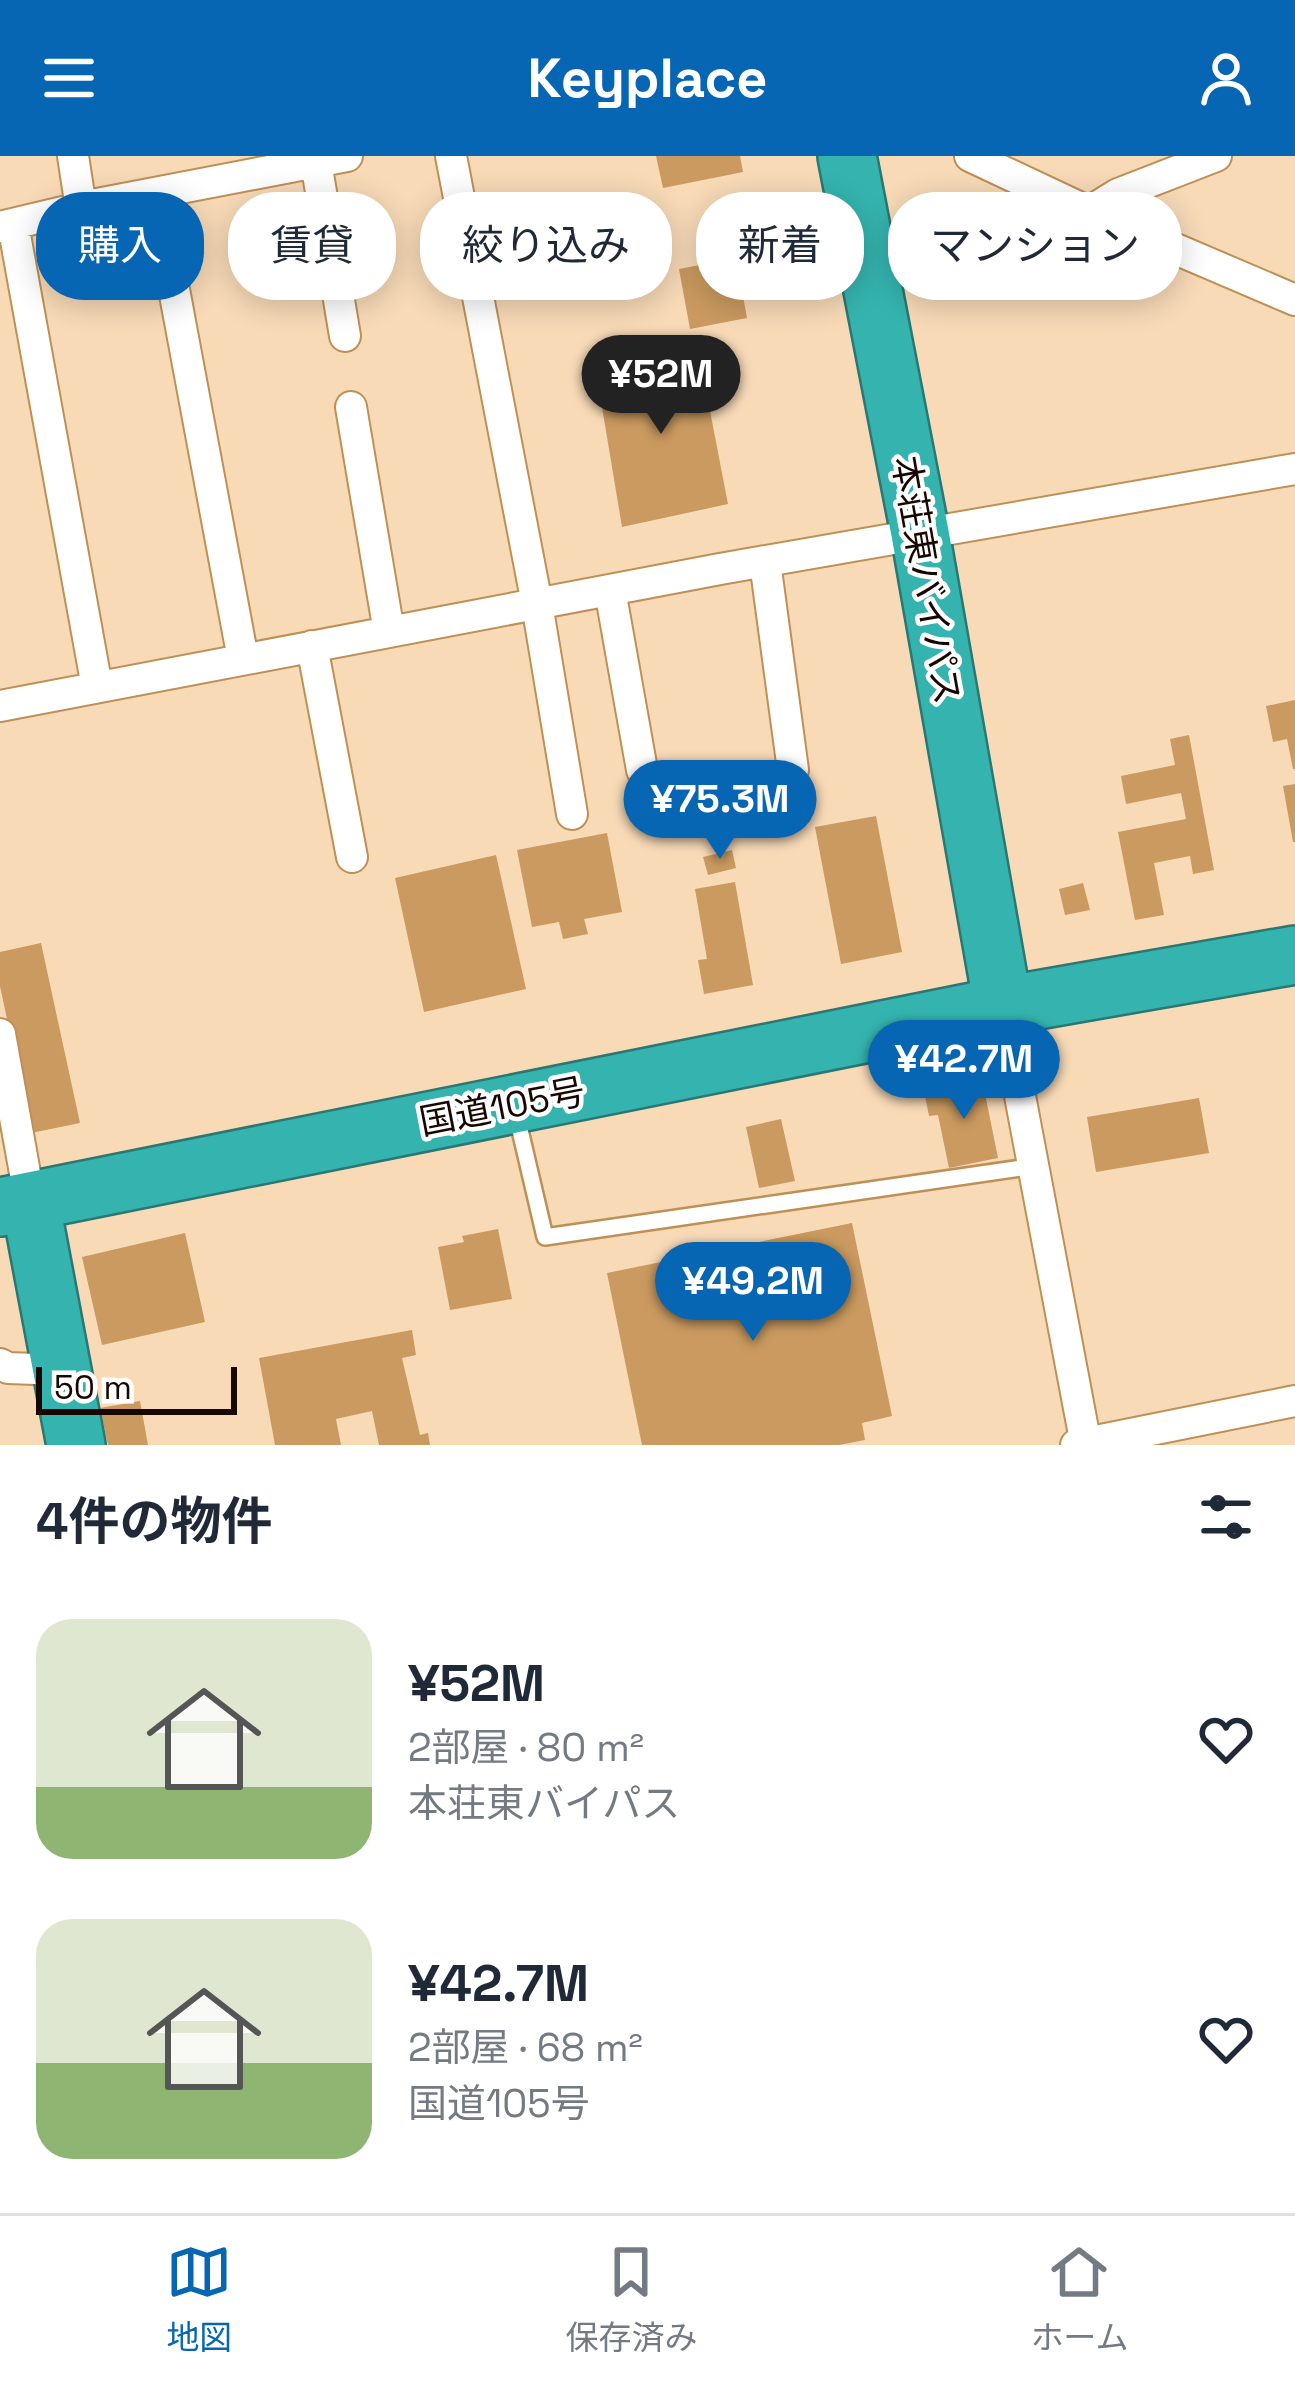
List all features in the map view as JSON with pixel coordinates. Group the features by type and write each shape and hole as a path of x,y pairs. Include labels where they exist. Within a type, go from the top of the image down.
{"highway":[{"name":"本荘東バイパス","path":"847,156 920,533 1003,1006"},
{"name":"国道105号","path":"15,1204 1003,1006 1295,955"},
{"path":"15,1204 63,1370 76,1445"}],"street":[{"path":"73,156 79,192"},
{"path":"159,192 225,168 347,156"},
{"path":"451,156 572,814"},
{"path":"970,156 1046,192"},
{"path":"1122,192 1180,163 1216,156"},
{"path":"316,162 345,336"},
{"path":"7,226 97,687"},
{"path":"1182,252 1295,300"},
{"path":"176,300 243,659"},
{"path":"351,407 389,632"},
{"path":"0,706 920,533 1295,469"},
{"path":"765,562 793,770"},
{"path":"610,590 642,770"},
{"path":"312,646 352,857"},
{"path":"1003,1006 1082,1444 1295,1401"},
{"path":"0,1034 15,1204"},
{"path":"0,1364 63,1370"}],"lane":[{"path":"514,1104 544,1238 1035,1166"}],"building":[{"path":"656,156 740,156 743,172 663,188"},
{"path":"696,266 696,300 744,300 747,318 690,329 679,269"},
{"path":"698,349 728,504 622,527 595,365"},
{"path":"1295,700 1293,769 1287,739 1273,742 1266,706"},
{"path":"1189,735 1214,870 1193,874 1190,856 1154,863 1164,915 1135,920 1118,832 1186,819 1181,793 1126,804 1121,776 1175,765 1170,739"},
{"path":"1295,784 1295,842 1293,842 1283,786"},
{"path":"876,816 902,952 841,964 815,827"},
{"path":"607,833 622,912 584,919 588,934 563,939 559,922 532,927 517,850"},
{"path":"732,850 736,868 708,875 703,857"},
{"path":"496,855 526,989 424,1012 395,878"},
{"path":"735,882 753,985 704,994 698,960 707,959 695,889"},
{"path":"1083,883 1090,910 1065,915 1059,889"},
{"path":"41,943 80,1123 31,1133 0,986 0,952"},
{"path":"982,1079 998,1158 949,1168 938,1115 929,1116 924,1091"},
{"path":"1199,1098 1209,1153 1096,1172 1087,1117"},
{"path":"781,1119 795,1181 759,1188 746,1127"},
{"path":"852,1223 892,1416 862,1423 865,1440 839,1445 642,1445 607,1273"},
{"path":"498,1229 512,1299 450,1310 438,1247 464,1242 462,1236"},
{"path":"185,1233 205,1322 102,1345 82,1257"},
{"path":"412,1330 416,1355 402,1358 420,1435 428,1433 430,1445 379,1445 372,1411 336,1419 341,1445 275,1445 259,1358"},
{"path":"140,1401 148,1445 108,1445 100,1408"}]}
